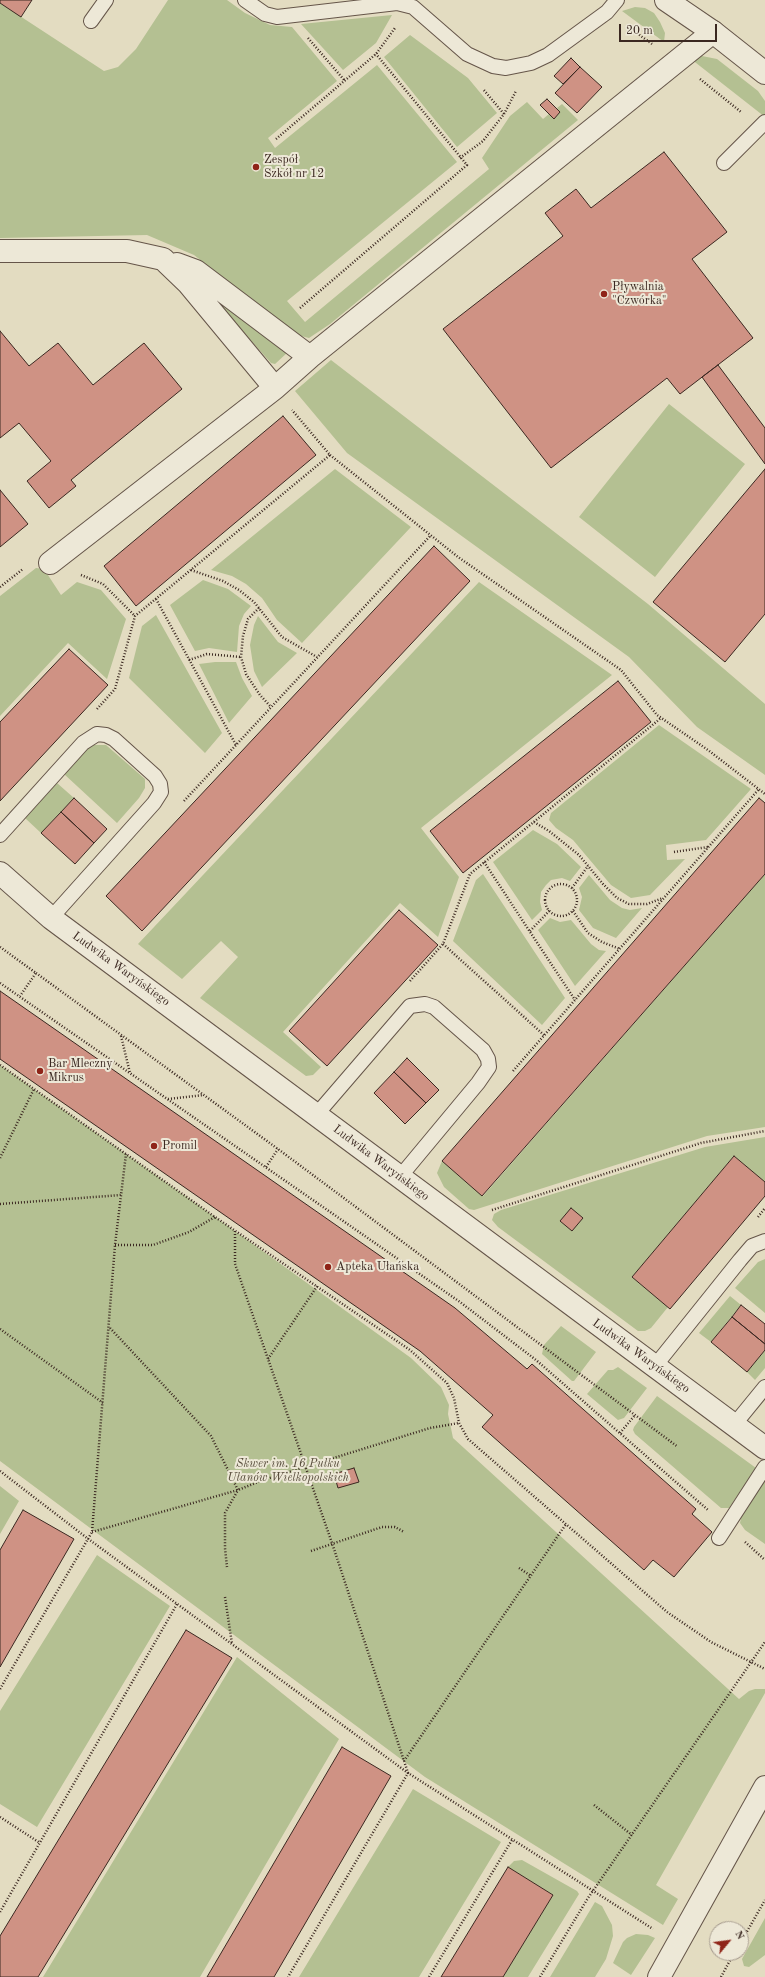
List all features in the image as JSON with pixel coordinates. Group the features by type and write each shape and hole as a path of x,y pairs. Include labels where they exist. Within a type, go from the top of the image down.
{"street":[{"path":"666,0 713,32 765,73"},
{"path":"50,563 275,388 310,357 713,32"},
{"path":"0,251 127,251 163,259 196,271 310,357"},
{"path":"163,259 188,283 275,388"},
{"name":"Ludwika Waryńskiego","path":"0,874 51,918 317,1114 399,1178 765,1448"},
{"path":"659,1977 765,1787"}],"lane":[{"path":"91,21 106,0"},
{"path":"245,0 265,14 277,17 289,17 397,3 413,6 467,54 493,66 506,68 531,63 548,55 607,12 617,0"},
{"path":"724,163 762,125"},
{"path":"0,835 83,743 97,734 106,735 114,739 155,776 160,784 160,792 154,803 51,918"},
{"path":"317,1114 410,1006 425,1004 434,1007 483,1050 488,1059 489,1067 478,1083 399,1178"},
{"path":"655,1366 752,1246 765,1241"},
{"path":"734,1425 765,1387"},
{"path":"719,1538 765,1467"}],"path":[{"path":"607,12 677,61 762,125"},
{"path":"289,17 345,82"},
{"path":"276,139 345,82 376,54 398,24"},
{"path":"300,308 467,166 376,54"},
{"path":"460,158 482,141 504,114 481,86"},
{"path":"275,388 330,455 458,556 621,670 661,718 708,750 765,794"},
{"path":"94,713 115,689 135,616 330,455"},
{"path":"183,803 431,535"},
{"path":"50,563 103,584 135,616"},
{"path":"190,570 223,581 239,590 259,608 282,637 317,657"},
{"path":"156,599 236,745"},
{"path":"259,608 248,619 243,636 241,657 246,674 271,708"},
{"path":"189,660 207,654 241,657"},
{"path":"407,984 443,944 470,874 661,718"},
{"path":"508,1077 759,789"},
{"path":"534,822 565,842 617,898 629,904 647,904 664,898"},
{"path":"674,852 708,847"},
{"path":"484,862 575,1000"},
{"path":"572,888 588,866"},
{"path":"557,884 562,884 572,888 577,897 575,907 572,911 568,914 558,915 550,910 546,900 549,890 557,884"},
{"path":"530,931 550,910"},
{"path":"572,911 588,933 602,942 620,949"},
{"path":"443,944 544,1035"},
{"path":"0,947 205,1095 678,1447"},
{"path":"20,996 36,973"},
{"path":"0,983 460,1302 536,1360 765,1560"},
{"path":"121,1035 130,1073"},
{"path":"0,1065 215,1217 410,1350 447,1383 454,1398 459,1423 468,1439 667,1612 711,1642 765,1669"},
{"path":"0,1158 34,1089"},
{"path":"168,1100 205,1095"},
{"path":"488,1214 497,1208 701,1143 765,1131"},
{"path":"266,1167 278,1149"},
{"path":"92,1532 110,1328 115,1245 126,1154"},
{"path":"0,1204 121,1196"},
{"path":"755,1220 765,1208"},
{"path":"115,1245 153,1245 189,1232 215,1217"},
{"path":"236,1231 235,1264 332,1543 408,1773 288,1977"},
{"path":"268,1359 318,1286"},
{"path":"0,1328 103,1403"},
{"path":"110,1328 211,1436 238,1490"},
{"path":"620,1433 635,1415"},
{"path":"0,1689 87,1538 92,1532 238,1490 305,1466 430,1428 459,1423"},
{"path":"0,1471 87,1538 408,1773 592,1892 677,1944"},
{"path":"227,1567 224,1548 225,1513 238,1490"},
{"path":"404,1761 566,1524"},
{"path":"311,1551 382,1527 394,1527 404,1532"},
{"path":"519,1568 531,1576"},
{"path":"225,1596 232,1644"},
{"path":"0,1912 177,1604"},
{"path":"540,1977 592,1892 765,1642"},
{"path":"594,1805 632,1835"},
{"path":"0,1817 40,1843"},
{"path":"429,1977 512,1840"},
{"path":"749,1928 765,1900"},
{"path":"721,1977 730,1961"}],"green space":[{"name":"Zespół Szkół nr 12","path":"168,0 227,0 245,13 270,25 292,27 337,81 268,138 275,148 377,65 457,162 287,301 305,322 489,169 482,158 510,116 527,102 543,119 549,114 554,119 560,112 557,108 562,104 578,120 330,324 309,338 297,335 194,255 147,235 0,238 0,3 104,71 118,67 136,49"},
{"path":"635,7 645,8 654,13 665,33 664,42 622,11"},
{"path":"392,15 376,43 343,70 301,24"},
{"path":"410,35 468,78 497,113 457,147 384,57"},
{"path":"702,56 717,59 758,91 765,101 765,117 691,59"},
{"path":"212,297 288,352 275,364 271,363"},
{"path":"331,360 648,604 765,704 765,775 697,727 629,657 347,453 295,391"},
{"path":"669,404 745,464 655,577 579,517"},
{"path":"335,469 411,527 302,643 277,620 262,598 246,584 232,576 211,570"},
{"path":"36,568 44,569 61,595 77,582 101,590 126,619 107,679 68,643 0,716 0,596"},
{"path":"203,580 228,589 251,606 244,614 239,626 237,652 209,648 195,651 170,605"},
{"path":"479,582 612,675 421,828 459,877 438,937 400,903 283,1032 321,1067 313,1075 306,1076 200,998 238,957 221,941 182,979 138,944"},
{"path":"156,615 222,733 205,753 129,678 142,626"},
{"path":"258,616 278,642 297,653 262,687 254,671 250,645 254,625"},
{"path":"236,662 242,678 252,696 229,723 199,664"},
{"path":"659,725 751,789 706,840 666,845 667,860 685,859 650,895 631,898 611,885 573,840 556,828 549,820 551,813"},
{"path":"94,745 106,745 145,779 145,788 139,798 117,823 64,774 84,751"},
{"path":"57,783 74,798 41,833 25,818"},
{"path":"533,830 557,844 581,867 570,881 562,878 551,880 546,885 541,892 540,902 542,910 532,920 493,862"},
{"path":"483,874 565,998 542,1025 453,941 476,880"},
{"path":"765,874 765,1127 707,1136 474,1210 469,1209 444,1187 437,1173 442,1161 483,1196"},
{"path":"589,875 610,900 622,908 630,910 642,908 616,938 593,928 579,910 582,897 579,888"},
{"path":"550,918 560,922 571,920 591,944 599,950 606,951 575,986 538,930"},
{"name":"Skwer im. 16 Pułku Ułanów Wielkopolskich","path":"0,1065 235,1231 411,1358 441,1387 449,1405 448,1414 453,1438 739,1699 749,1691 755,1689 765,1689 765,1693 656,1885 678,1899 663,1925 425,1777 0,1461"},
{"path":"765,1137 765,1182 734,1156 632,1277 668,1307 651,1328 645,1331 638,1331 498,1227 492,1220 494,1214 501,1210 705,1147"},
{"path":"765,1259 765,1313 735,1288 758,1262"},
{"path":"730,1296 741,1305 711,1342 699,1333"},
{"path":"561,1326 596,1352 574,1381 572,1381 542,1354 544,1345"},
{"path":"765,1350 765,1368 755,1380 747,1372"},
{"path":"618,1367 647,1388 624,1418 618,1420 587,1394 608,1370 613,1370"},
{"path":"657,1396 756,1468 729,1508 721,1508 635,1434 633,1430 634,1427"},
{"path":"765,1480 765,1544 745,1530 740,1523 741,1518"},
{"path":"0,1486 19,1501 0,1534"},
{"path":"97,1555 170,1606 37,1827 0,1804 0,1711"},
{"path":"237,1657 339,1739 200,1977 43,1977"},
{"path":"413,1789 501,1842 419,1977 299,1977"},
{"path":"522,1860 577,1891 579,1894 528,1977 503,1977 553,1895 508,1867 514,1861"},
{"path":"595,1902 602,1906 612,1925 613,1936 606,1959 595,1977 550,1977"},
{"path":"765,1918 765,1955 749,1967 744,1966 743,1961 749,1961 749,1947"},
{"path":"636,1934 648,1935 655,1938 631,1975 613,1963 623,1942 627,1938"}],"building":[{"path":"0,0 32,0 21,17 0,3"},
{"path":"571,58 580,67 563,84 554,76"},
{"path":"580,67 602,87 577,113 555,93"},
{"path":"547,99 560,112 554,119 540,105"},
{"name":"Pływalnia \"Czwórka\"","path":"664,152 727,232 692,259 753,338 680,394 667,378 551,468 443,329 563,236 545,213 576,189 591,208"},
{"path":"0,331 29,366 58,343 93,385 144,343 182,389 71,480 76,486 49,508 27,481 51,461 19,423 0,438"},
{"path":"718,365 765,428 765,464 702,377"},
{"path":"283,416 316,455 136,606 104,566"},
{"path":"765,469 765,614 725,662 653,602"},
{"path":"0,490 28,524 0,547"},
{"path":"434,546 470,581 142,931 106,896"},
{"path":"69,649 108,685 0,801 0,722"},
{"path":"618,681 651,722 463,873 430,831"},
{"path":"74,798 107,829 94,843 61,812"},
{"path":"759,798 765,803 765,874 482,1196 442,1161"},
{"path":"61,812 94,843 75,864 41,833"},
{"path":"399,910 438,945 327,1066 289,1031"},
{"path":"0,991 455,1308 527,1369 532,1364 696,1509 692,1514 712,1532 674,1577 653,1560 644,1570 482,1427 493,1415 420,1351 0,1059"},
{"path":"407,1058 439,1090 426,1103 394,1072"},
{"path":"394,1072 426,1103 405,1124 374,1093"},
{"path":"734,1156 765,1182 765,1196 670,1309 632,1277"},
{"path":"571,1208 583,1218 572,1231 560,1221"},
{"path":"741,1305 765,1324 765,1344 732,1317"},
{"path":"732,1317 765,1344 765,1350 747,1372 711,1342"},
{"path":"354,1468 359,1482 338,1488 334,1474"},
{"path":"23,1510 74,1539 0,1667 0,1550"},
{"path":"186,1630 232,1658 38,1977 0,1977 0,1936"},
{"path":"342,1747 391,1776 274,1977 207,1977"},
{"path":"508,1867 553,1895 503,1977 441,1977"}],"place":[{"name":"Zespół Szkół nr 12","path":"256,167"},
{"name":"Pływalnia \"Czwórka\"","path":"604,294"},
{"name":"Bar Mleczny Mikrus","path":"40,1071"},
{"name":"Promil","path":"154,1146"},
{"name":"Apteka Ułańska","path":"328,1267"}]}
